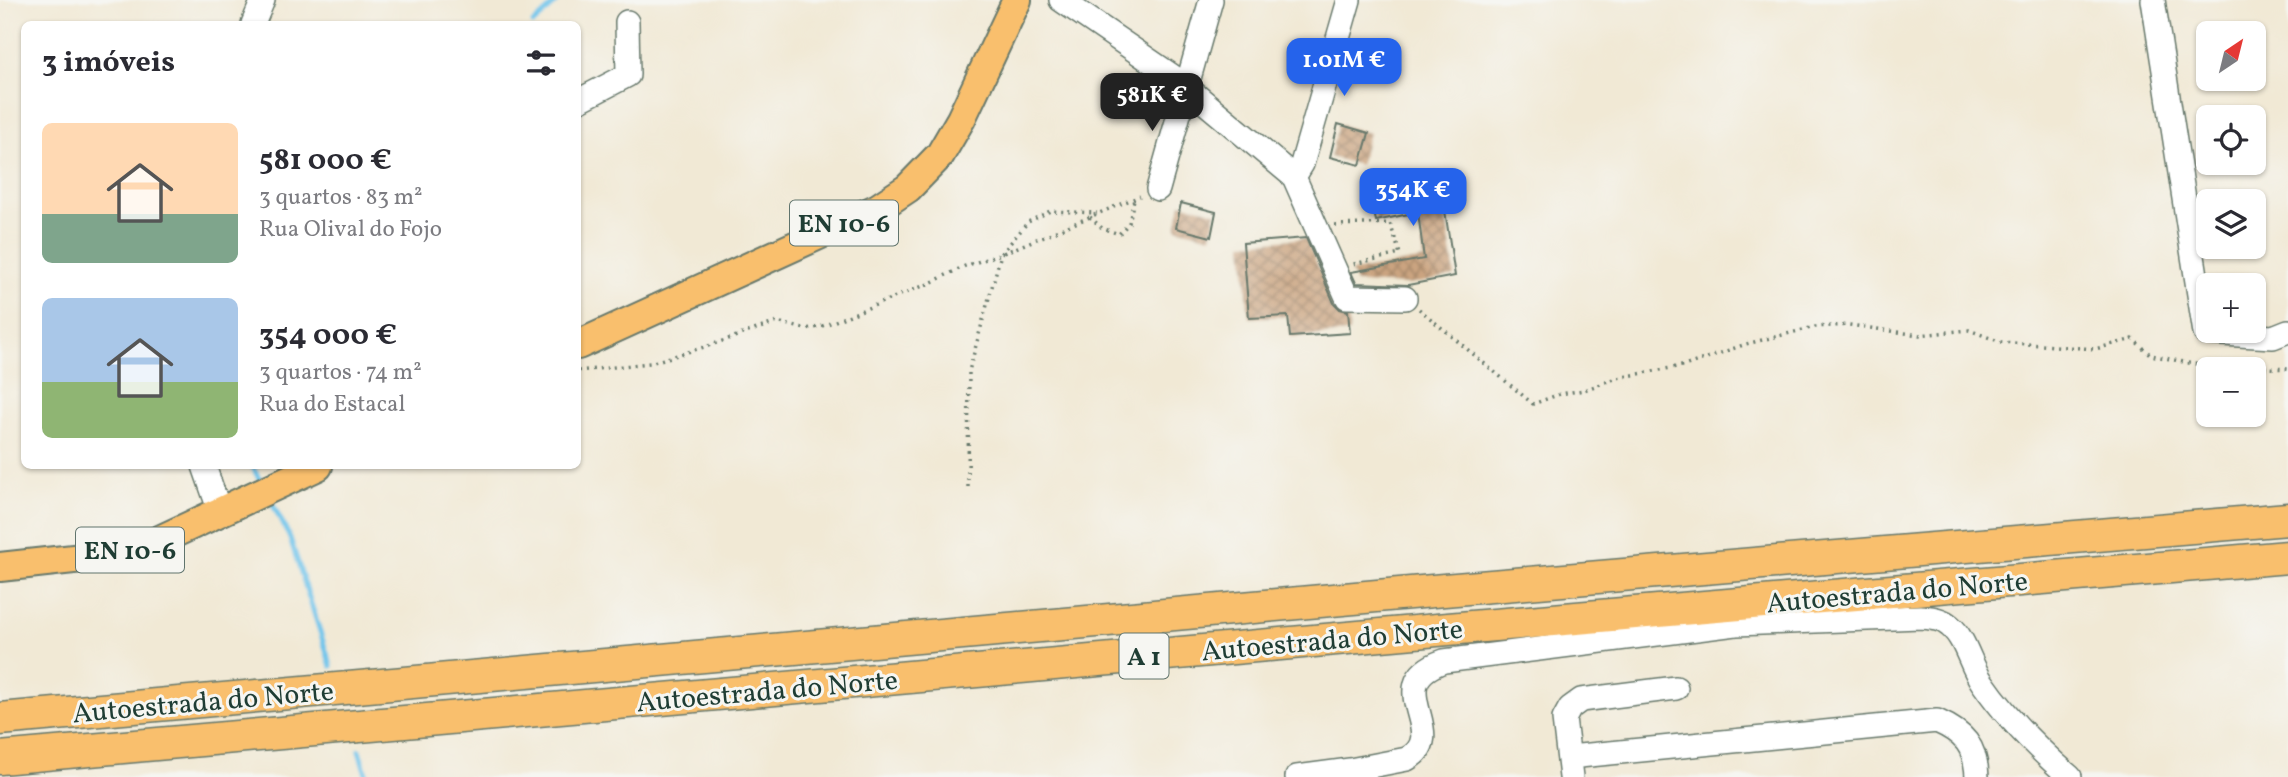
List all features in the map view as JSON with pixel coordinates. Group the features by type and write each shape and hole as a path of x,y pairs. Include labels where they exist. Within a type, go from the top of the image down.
{"highway":[{"name":"Autoestrada do Norte","path":"0,719 1485,587 2288,519"},
{"name":"Autoestrada do Norte","path":"0,758 2288,557"}],"main road":[{"name":"EN 10-6","path":"581,344 878,208 908,188 931,167 948,144 1017,0"},
{"name":"EN 10-6","path":"0,567 74,560 132,549 178,533 312,469"}],"street":[{"path":"254,21 263,0"},
{"path":"1061,0 1187,88 1294,177 1347,297 1405,298"},
{"path":"1158,189 1211,0"},
{"path":"1294,177 1302,164 1349,0"},
{"path":"2153,0 2205,334 2273,337 2288,331"},
{"path":"581,99 628,75 627,22"},
{"path":"205,469 220,512"},
{"path":"1297,777 1407,760 1415,755 1424,740 1415,698 1418,679 1424,670 1444,661 1737,624 1920,617 1935,618 1952,627 1981,680 2000,706 2038,748 2070,777"},
{"path":"1676,688 1581,699 1570,708 1564,719 1570,767 1937,721 1956,729 1970,746 1977,762 1977,777"}],"path":[{"path":"581,371 650,363 777,322 804,329 820,327 1158,189"},
{"path":"1090,217 1102,228 1119,234 1129,223 1134,199"},
{"path":"968,488 969,371 1002,254 1028,222 1050,211 1100,213"},
{"path":"1315,225 1390,223 1400,254 1334,267"},
{"path":"1405,298 1533,404 1617,378 1687,365 1758,341 1815,327 1849,325 1906,334 1969,330 2001,342 2095,349 2133,339 2151,355 2193,364 2288,369"}],"building":[{"path":"1338,124 1369,133 1360,165 1330,157"},
{"path":"1439,171 1455,276 1408,285 1356,283 1351,272 1424,259 1418,212 1376,221 1367,183"},
{"path":"1181,203 1216,212 1211,237 1176,228"},
{"path":"1306,238 1334,303 1340,309 1348,311 1350,333 1290,337 1288,316 1249,318 1243,243"}],"waterway":[{"path":"536,21 559,0"},
{"path":"254,469 262,484"},
{"path":"270,499 290,538 331,666"},
{"path":"359,750 367,777"}]}
